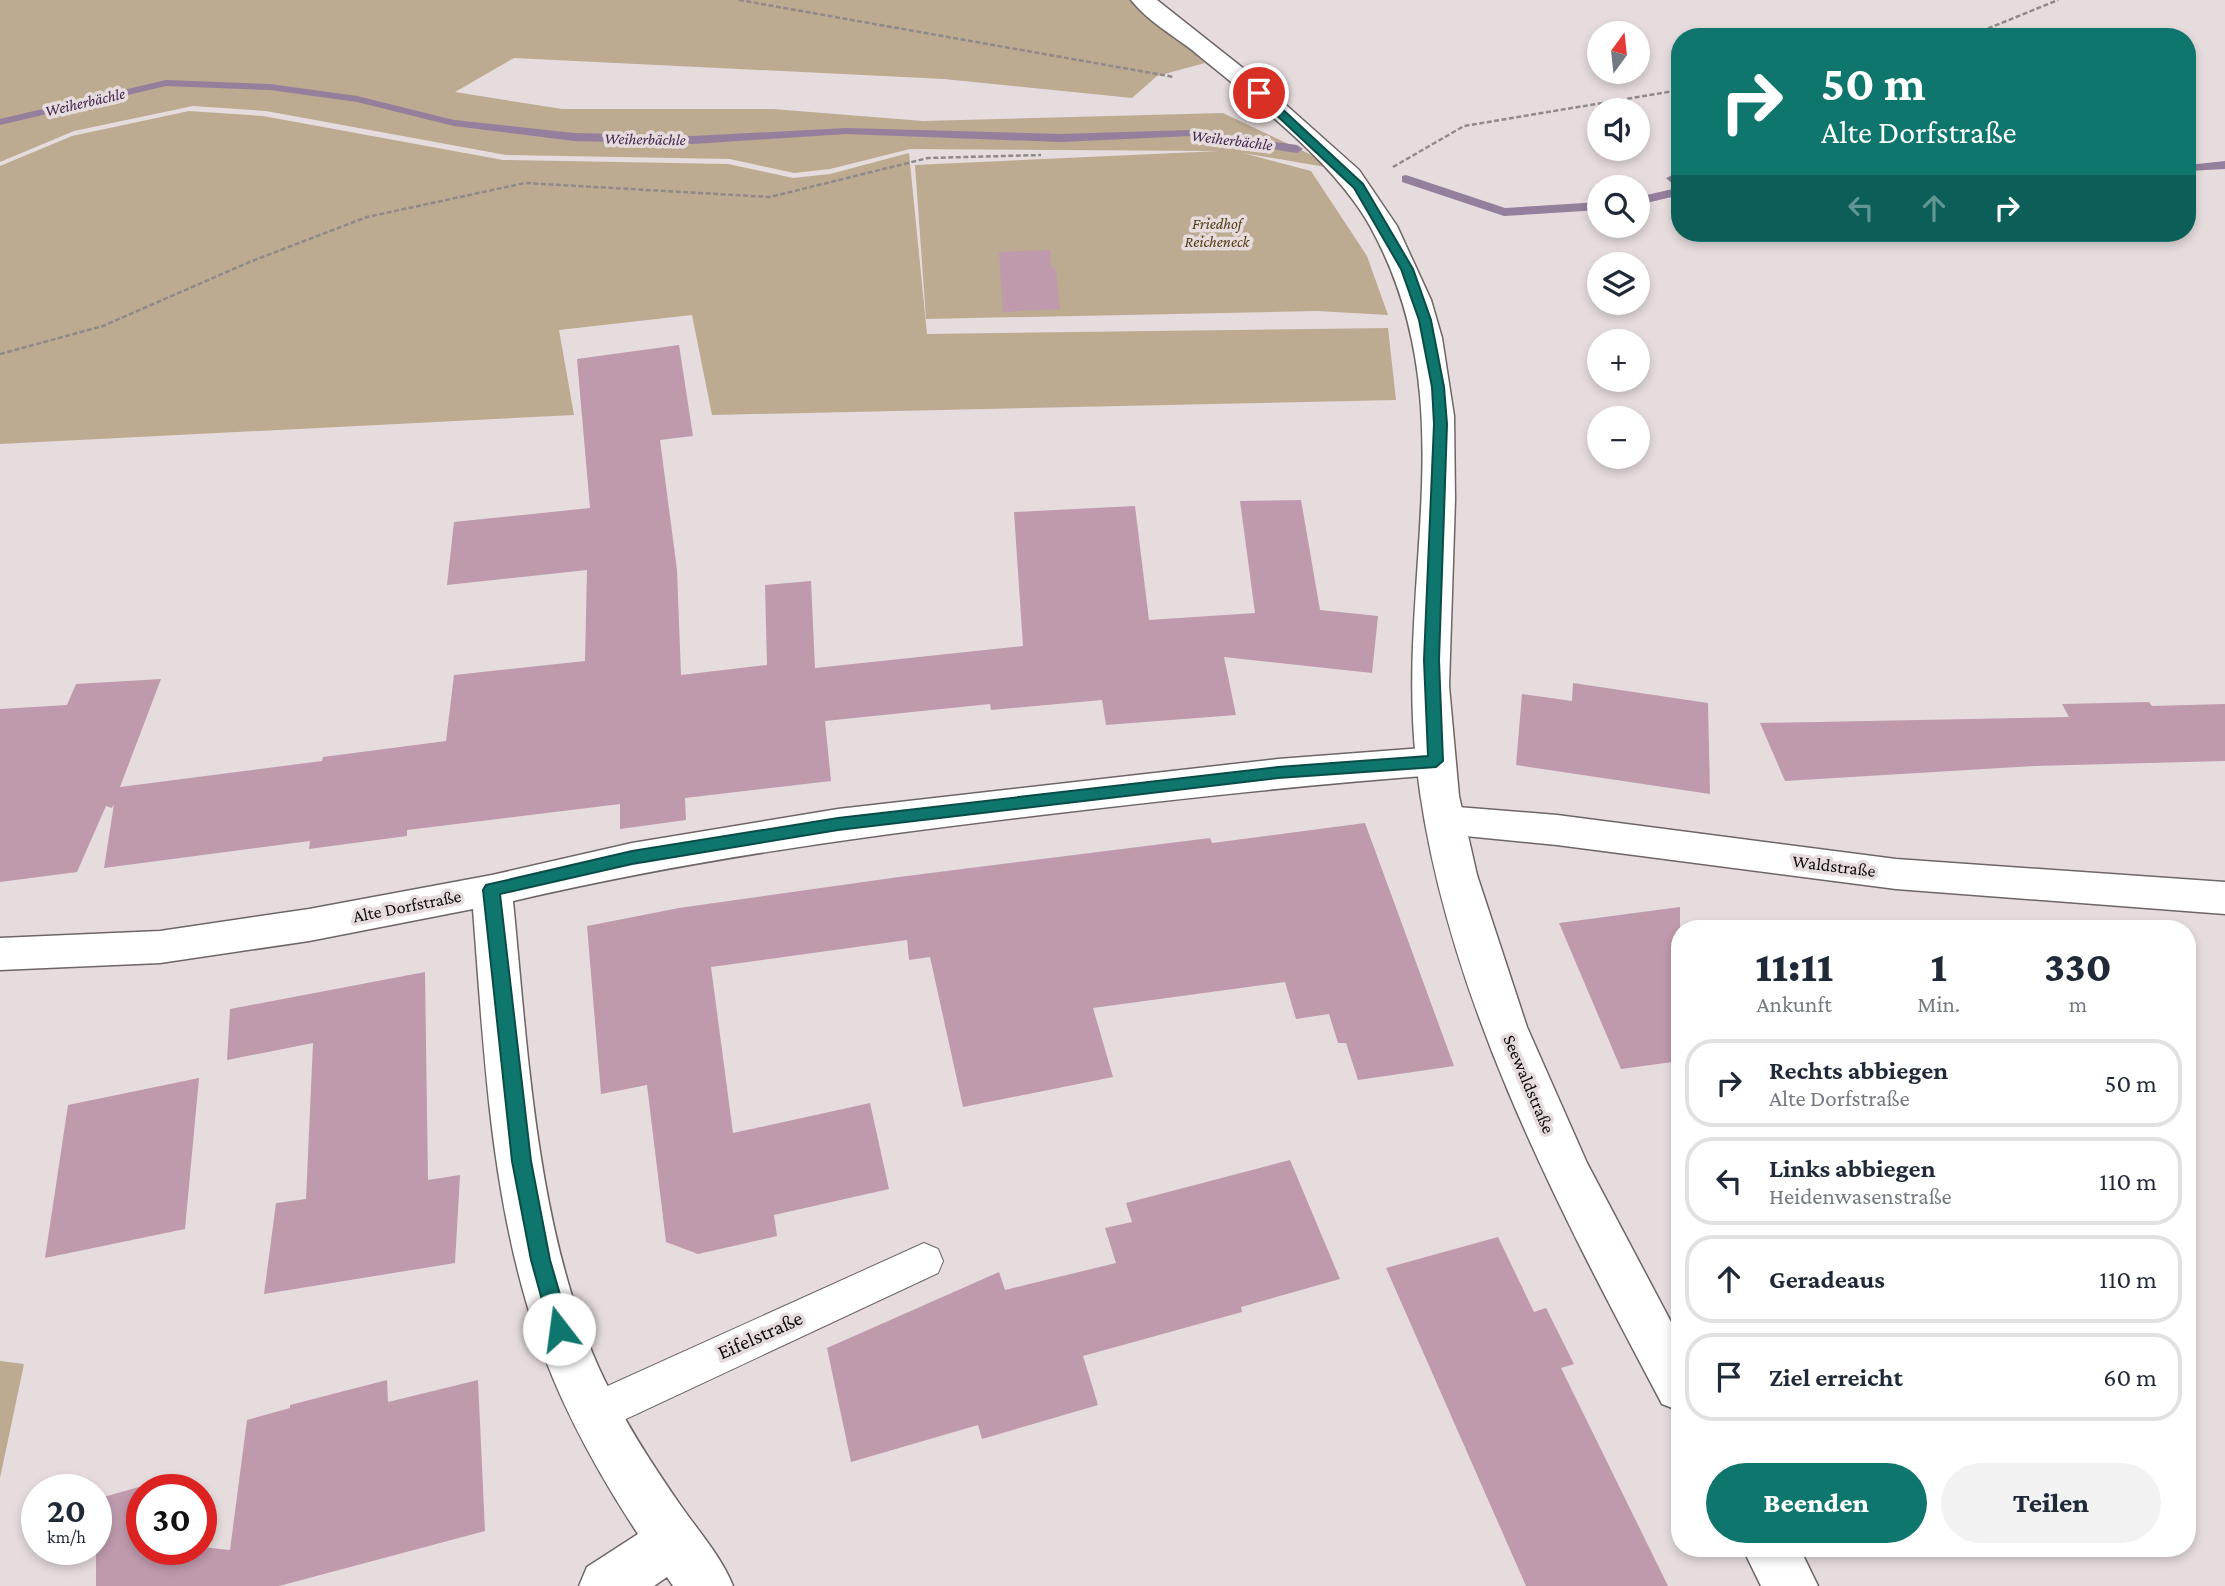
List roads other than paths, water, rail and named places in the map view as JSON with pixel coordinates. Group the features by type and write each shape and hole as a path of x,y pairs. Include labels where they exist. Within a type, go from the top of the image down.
{"street":[{"name":"Seewaldstraße","path":"1143,0 1241,78 1359,186 1407,269 1427,331 1438,387 1441,424 1431,660 1436,761 1460,891 1475,944 1519,1064 1592,1221 1671,1370"},
{"name":"Alte Dorfstraße","path":"0,954 160,947 309,925 492,890 632,858 838,824 1264,774 1436,761"},
{"name":"Waldstraße","path":"1445,820 1557,830 1896,874 2225,898"},
{"path":"492,890 508,1063 522,1161 541,1260 559,1329 596,1412 624,1464 706,1586"},
{"path":"606,1586 674,1542"},
{"path":"1775,1557 1791,1586"}],"lane":[{"name":"Eifelstraße","path":"596,1412 924,1261"}],"waterway":[{"name":"Weiherbächle","path":"0,122 166,83 270,87 357,99 454,123 574,137 693,140 846,131 1060,138 1191,133 1297,149"},
{"name":"Weiherbächle","path":"2196,167 2225,165"},
{"name":"Weiherbächle","path":"1406,179 1504,212 1587,207"},
{"name":"Weiherbächle","path":"1650,198 1671,193"}],"park label":[{"name":"Friedhof Reicheneck","path":"1217,232"}]}
